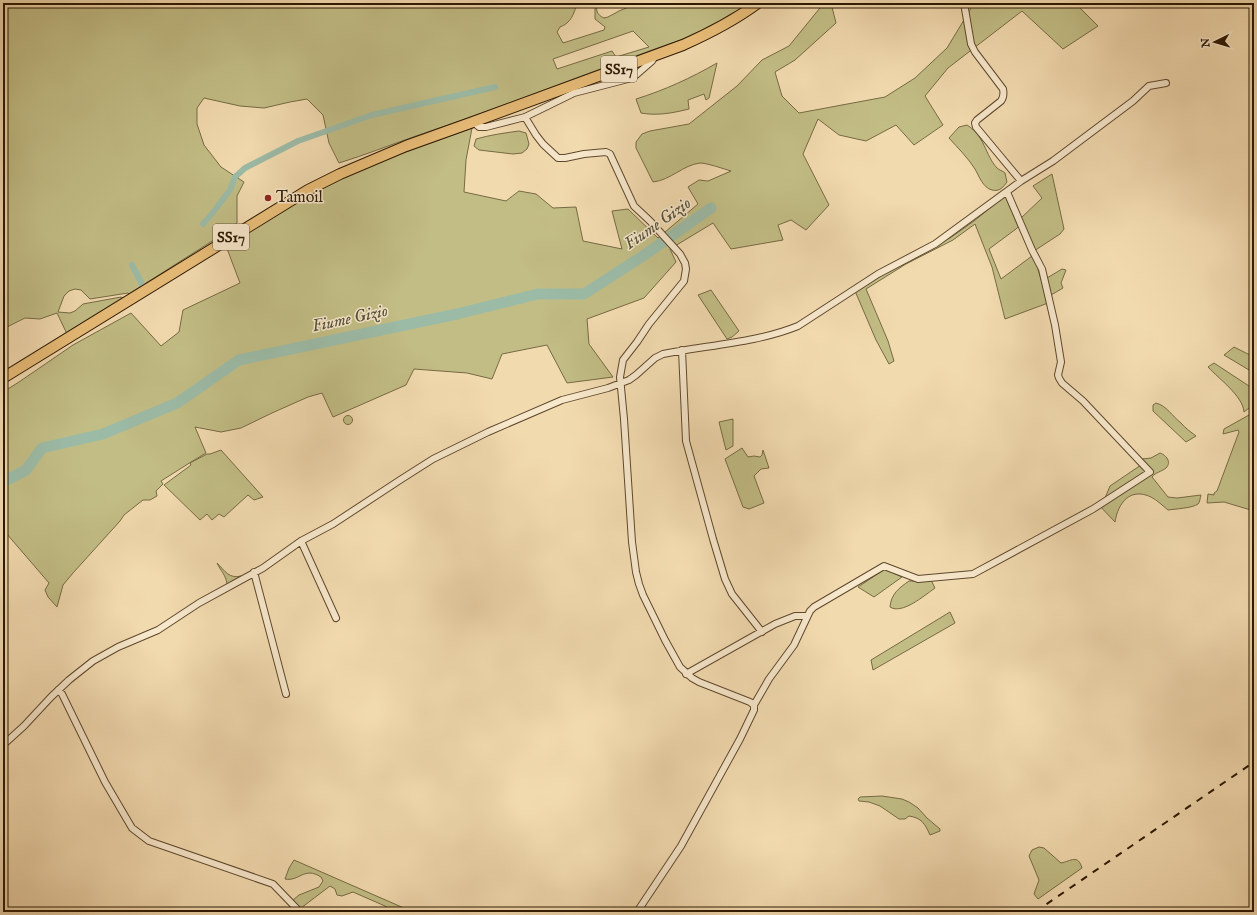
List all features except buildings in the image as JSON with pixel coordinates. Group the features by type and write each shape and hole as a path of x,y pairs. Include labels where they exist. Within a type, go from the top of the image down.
{"main road":[{"name":"SS17","path":"3,378 126,298 314,187 340,174 406,146 473,122 572,90 683,45 712,32 743,14 758,3"}],"street":[{"path":"964,3 971,44 975,52 1004,92 1004,98 975,123 1021,181"},
{"path":"3,745 24,726 58,690 93,660 118,647 158,630 199,603 254,572 301,541 333,524 433,459 562,400 608,388 629,380 654,358 663,354 784,332 798,326 878,274 935,244 1021,181 1053,161 1133,101 1149,86 1166,83"},
{"path":"473,122 479,127 486,127 525,117 572,90"},
{"path":"525,117 543,144 558,158 606,152 610,154 634,206 680,254 685,264 686,269 684,281 648,324 637,342 623,360 620,377 632,542 636,572 643,595 665,640 680,667 686,674 699,682 750,702 754,705"},
{"path":"637,912 681,846 740,739 754,710 754,705 769,679 794,645 807,616 814,607 884,566 918,579 973,574 1093,508 1150,472 1083,401 1062,383 1059,378 1058,375 1061,362 1055,325 1042,269 1032,250 1007,192"},
{"path":"682,350 686,441 711,532 725,579 732,594 762,632"},
{"path":"301,541 336,618"},
{"path":"254,572 286,694"},
{"path":"686,674 775,624 795,616 807,616"},
{"path":"58,690 62,694 104,782 132,828 149,840 273,884 300,912"}],"shaded area":[{"path":"3,3 577,3 572,18 560,27 557,32 563,43 604,30 605,27 595,19 595,3 598,3 598,14 604,18 638,3 750,3 714,26 692,36 485,112 339,163 329,143 323,115 307,99 264,108 240,106 204,98 197,108 197,124 204,145 221,167 244,182 237,196 237,223 220,236 129,294 90,299 81,290 75,289 69,291 64,296 58,312 70,313 75,311 83,304 121,297 123,298 67,334 57,313 40,319 25,318 3,329","holes":["633,31 649,47 616,57 612,51 557,69 553,59"]},
{"path":"824,3 831,3 836,23 795,60 775,72 782,96 799,113 885,97 915,78 947,48 970,10 972,3 1075,3 1098,26 1063,49 1022,11 948,68 925,96 943,125 914,145 896,125 866,141 839,135 818,119 803,154 829,205 806,230 791,220 778,225 783,240 731,249 713,223 670,249 676,262 644,298 587,319 589,344 613,377 567,383 547,345 502,354 492,379 467,373 414,369 406,385 333,417 322,393 308,397 241,428 221,432 195,427 206,453 161,481 163,484 156,491 157,496 150,500 143,500 124,515 63,585 57,607 48,597 45,590 49,583 6,533 3,534 3,392 73,345 131,313 161,346 179,332 183,310 240,283 226,246 322,188 373,164 472,128 466,160 464,192 506,201 519,191 536,194 553,208 576,207 583,241 622,249 612,211 628,209 658,238 698,204 688,187 699,180 708,181 731,171 700,163 694,164 659,181 653,182 636,148 636,142 642,134 650,131 689,124 737,86 762,60 789,46"},
{"path":"717,63 709,98 706,100 704,94 688,100 689,109 665,114 641,113 636,99 678,83"},
{"path":"967,125 978,135 993,163 997,168 1005,173 1007,182 999,190 992,190 986,187 969,161 949,138 959,127"},
{"path":"519,131 526,133 529,144 527,149 522,153 513,154 479,150 474,146 476,139"},
{"path":"1052,174 1064,229 1060,234 1034,251 1020,219 1042,198 1033,186"},
{"path":"1005,196 1019,226 989,249 1001,279 1032,256 1037,266 1048,303 1005,319 992,267 975,224 953,240 906,264 866,289 888,341 894,361 889,364 876,340 855,291 916,255 950,238"},
{"path":"1062,269 1066,270 1061,283 1063,288 1051,295 1047,278"},
{"path":"711,290 739,331 727,339 698,295"},
{"path":"1234,347 1254,357 1254,373 1224,355"},
{"path":"1214,363 1249,386 1254,385 1254,404 1244,412 1240,400 1208,367"},
{"path":"1156,403 1160,404 1184,427 1196,436 1186,442 1153,411 1153,405"},
{"path":"348,415 353,420 348,425 343,420"},
{"path":"1249,415 1254,430 1254,511 1224,502 1207,503 1208,494 1214,495 1217,491 1239,432 1238,430 1223,434 1224,429"},
{"path":"733,419 733,446 726,450 719,422"},
{"path":"742,448 748,457 760,457 763,450 769,468 761,469 754,476 764,503 749,509 743,507 725,459"},
{"path":"221,450 263,497 254,500 248,495 224,517 219,514 212,520 207,514 200,520 164,485 191,465 190,463 207,454"},
{"path":"1160,453 1168,459 1168,466 1152,477 1168,497 1177,498 1201,495 1199,503 1188,507 1168,510 1151,497 1144,494 1137,494 1126,499 1122,503 1115,522 1097,503 1105,498 1110,486 1141,465 1139,462 1142,459 1151,458"},
{"path":"217,563 230,575 237,577 241,576 227,584"},
{"path":"885,569 902,577 874,597 858,587"},
{"path":"931,580 935,588 920,599 901,608 895,609 890,607 894,595 909,581"},
{"path":"950,612 955,623 873,670 871,660"},
{"path":"882,796 902,799 909,802 918,808 940,829 940,831 930,835 925,825 917,818 909,816 905,819 899,819 880,806 869,802 859,801 858,799 860,797"},
{"path":"1039,847 1044,848 1061,863 1076,860 1082,868 1038,899 1034,894 1039,880 1029,856 1032,850"},
{"path":"294,860 413,912 402,912 396,909 389,909 353,892 342,896 337,895 335,889 330,886 301,908 293,900 299,895 319,887 323,881 321,877 310,873 285,879"}],"waterway":[{"path":"203,224 230,190 235,177 245,168 298,141 372,115 495,87"},
{"name":"Fiume Gizio","path":"3,482 26,470 42,448 103,434 177,403 239,360 457,314 538,294 584,294 646,254 711,208"},
{"path":"132,265 142,284"}],"railway":[{"path":"1035,912 1254,762"}],"place":[{"name":"Tamoil","path":"268,198"}]}
